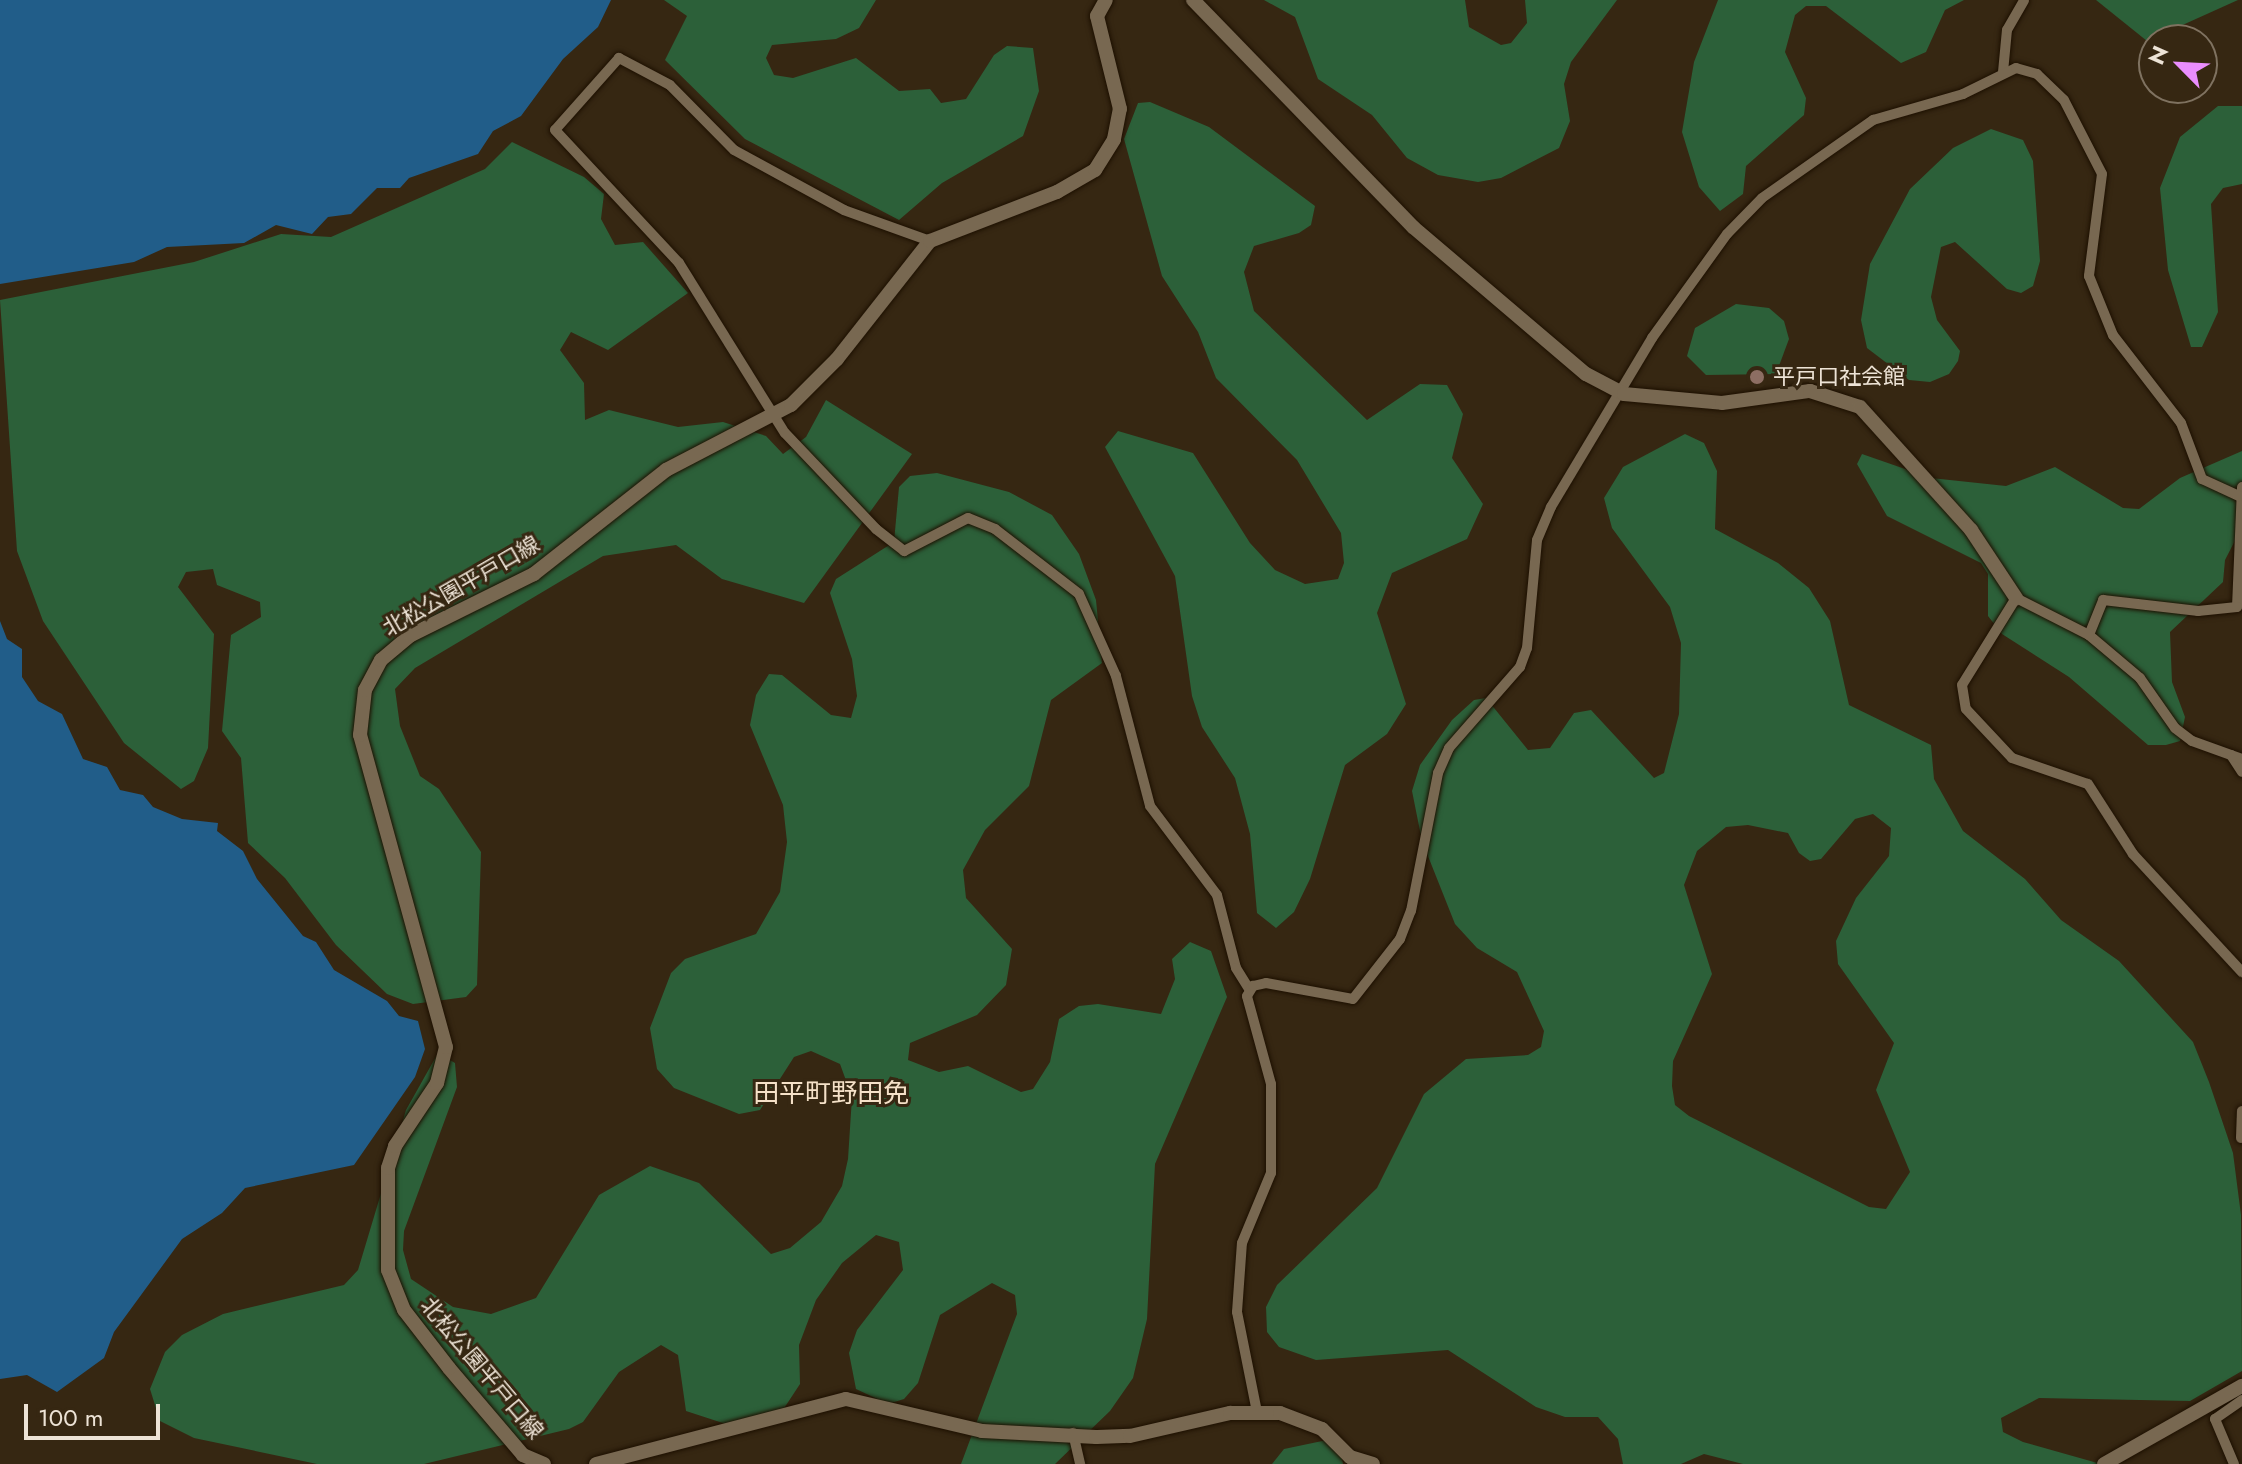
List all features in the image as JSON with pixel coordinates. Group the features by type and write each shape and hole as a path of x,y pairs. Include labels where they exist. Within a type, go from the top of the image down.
{"main road":[{"name":"北松公園平戸口線","path":"544,1464 523,1455 449,1368 404,1310 388,1270 388,1168 395,1146 437,1083 446,1047 360,735 360,711 374,673 394,647 534,574 666,470 774,415 811,389 930,241 1081,181 1104,158 1120,109 1097,16 1106,0"},
{"path":"1193,0 1413,227 1586,374 1624,394 1722,403 1810,391 1860,407 1971,530 2016,598"},
{"path":"2104,1464 2242,1386"},
{"path":"596,1464 846,1399 982,1431 1130,1436 1257,1412 1311,1424 1350,1457 1373,1464"}],"street":[{"path":"2003,72 2007,30 2024,0"},
{"path":"930,241 844,210 734,150 688,101 637,64 619,58 589,88 555,130 679,263 774,415 815,466 904,551 968,518 995,529 1079,594 1116,676 1150,806 1217,895 1236,968 1250,990 1249,1009 1271,1084 1271,1173 1242,1243 1237,1312 1257,1412"},
{"path":"1250,990 1266,983 1353,999 1400,939 1411,911 1438,773 1458,736 1520,667 1537,540 1591,435 1624,394 1652,338 1727,234 1762,198 1853,129 1973,91 2003,72 2021,68 2037,74 2064,100 2086,135 2102,174 2103,196 2089,276 2113,335 2181,423 2202,479 2241,490 2240,609 2198,611 2103,600 2089,635"},
{"path":"2242,772 2237,757 2175,728 2140,678 2089,635 2016,598 1975,656 1962,685 1966,709 2012,758 2088,784 2133,854 2242,972"},
{"path":"2241,1138 2242,1111"},
{"path":"2237,1462 2215,1419 2242,1400"},
{"path":"1073,1433 1080,1464"}],"green space":[{"path":"664,0 876,0 859,28 836,39 772,45 766,58 774,75 793,78 856,58 899,91 930,89 941,103 966,99 994,55 1007,46 1033,48 1039,91 1023,136 942,183 899,220 745,139 665,60 687,16"},
{"path":"1264,0 1465,0 1469,27 1501,45 1511,43 1527,23 1525,0 1617,0 1571,62 1564,84 1570,121 1559,148 1501,178 1478,182 1438,175 1407,158 1372,115 1318,79 1295,17"},
{"path":"1718,0 1964,0 1945,10 1926,52 1901,63 1826,6 1806,6 1795,15 1785,52 1806,98 1804,115 1746,166 1743,194 1720,211 1699,187 1682,132 1694,62"},
{"path":"2096,0 2238,0 2185,24 2138,24 2138,34"},
{"path":"1150,102 1209,127 1315,206 1311,225 1299,233 1254,246 1244,272 1254,311 1367,420 1420,384 1447,385 1463,414 1452,458 1483,504 1467,539 1392,573 1377,613 1406,704 1387,734 1345,765 1310,879 1294,912 1276,928 1257,913 1250,834 1235,778 1202,727 1192,696 1175,576 1105,447 1118,431 1193,453 1250,543 1275,570 1305,584 1338,579 1344,563 1341,533 1297,460 1216,378 1198,332 1162,276 1124,139 1138,103"},
{"path":"2218,106 2242,106 2242,184 2223,188 2211,204 2218,312 2202,347 2191,347 2168,270 2160,188 2180,137"},
{"path":"1991,129 2023,140 2033,161 2040,261 2033,286 2021,293 2007,289 1955,242 1941,247 1931,297 1937,320 1960,351 1958,361 1949,374 1930,382 1909,380 1867,348 1861,320 1870,264 1910,189 1953,148"},
{"path":"512,142 584,177 604,194 601,219 615,245 643,242 688,293 608,350 571,332 560,350 584,383 585,420 609,410 678,427 723,422 766,436 783,454 806,437 826,400 912,454 804,603 722,579 676,545 603,556 415,668 395,689 400,726 420,776 439,789 481,852 477,985 466,997 413,1004 387,994 336,945 285,878 248,843 241,758 222,731 231,635 261,617 260,602 217,585 213,569 186,572 178,587 214,634 208,748 194,781 181,789 124,743 43,621 17,551 0,300 194,262 281,234 331,237 485,169"},
{"path":"1736,304 1769,308 1784,321 1789,339 1776,374 1706,375 1687,356 1695,328"},
{"path":"1685,434 1704,443 1717,471 1715,529 1778,563 1809,588 1830,621 1849,705 1931,745 1934,779 1963,831 2025,879 2061,920 2119,961 2193,1042 2233,1153 2241,1215 2242,1371 2190,1401 2039,1398 2001,1418 2003,1432 2023,1442 2101,1464 1743,1464 1704,1454 1681,1464 1623,1464 1618,1439 1598,1417 1565,1417 1536,1407 1448,1350 1316,1360 1279,1347 1267,1332 1266,1307 1277,1285 1377,1188 1424,1094 1466,1059 1528,1055 1541,1047 1544,1031 1517,972 1477,948 1455,924 1422,841 1412,791 1420,765 1452,720 1474,700 1486,698 1528,750 1550,748 1574,713 1591,710 1654,778 1664,773 1679,714 1681,643 1670,607 1612,528 1604,498 1623,467","holes":["1873,814 1891,828 1889,856 1856,898 1836,941 1838,964 1894,1043 1876,1090 1910,1172 1886,1209 1869,1207 1689,1116 1675,1105 1672,1086 1673,1061 1712,974 1684,885 1697,851 1726,827 1748,825 1788,833 1799,853 1810,861 1821,859 1855,819"]},
{"path":"2242,451 2242,527 2225,560 2223,582 2170,632 2172,682 2185,717 2180,741 2166,745 2148,745 2069,677 2002,634 1988,616 1988,574 1981,563 1887,516 1857,464 1862,454 1931,478 2006,486 2055,467 2123,508 2139,509 2180,478"},
{"path":"937,473 1009,492 1052,515 1079,554 1096,600 1102,663 1051,700 1029,786 985,830 963,870 966,898 1012,949 1006,985 977,1015 910,1043 908,1060 939,1072 968,1066 1021,1092 1033,1089 1050,1062 1059,1019 1079,1006 1098,1004 1161,1014 1175,979 1172,959 1190,942 1211,951 1227,997 1155,1164 1147,1319 1133,1378 1110,1411 1055,1464 961,1464 1017,1314 1015,1295 992,1283 940,1315 918,1383 904,1399 888,1404 856,1389 849,1353 857,1330 903,1270 899,1242 876,1235 842,1263 816,1300 799,1345 800,1384 777,1419 735,1427 686,1411 678,1355 661,1345 619,1372 583,1422 569,1429 424,1464 317,1464 194,1438 160,1421 150,1389 165,1352 182,1335 223,1314 344,1285 358,1270 406,1110 438,1053 455,1063 457,1087 404,1231 403,1250 411,1279 453,1307 491,1314 536,1298 599,1195 650,1166 699,1183 771,1254 790,1248 821,1222 842,1186 848,1159 852,1097 840,1064 811,1051 794,1057 760,1110 739,1114 674,1088 657,1069 650,1028 671,973 685,959 756,934 780,892 787,842 783,805 750,725 756,695 769,674 782,675 831,715 851,718 857,696 852,659 830,593 836,579 894,542 899,487 910,476"},
{"path":"1327,1440 1340,1445 1343,1464 1272,1464 1284,1449"}],"water":[{"path":"0,0 611,0 598,27 563,59 521,116 493,131 478,154 409,178 400,188 377,188 351,214 328,217 312,234 276,225 244,243 167,247 134,262 0,284"},
{"path":"0,621 7,639 22,649 22,677 38,701 62,714 83,759 107,767 120,790 143,795 153,807 182,819 218,823 217,831 243,851 257,879 303,936 316,942 334,970 387,1001 399,1016 418,1021 425,1049 415,1077 354,1165 245,1188 222,1213 182,1239 114,1332 104,1358 57,1392 27,1375 0,1379"}],"place":[{"name":"平戸口社会館","path":"1757,377"}],"district":[{"name":"田平町野田免","path":"831,1094"}]}
